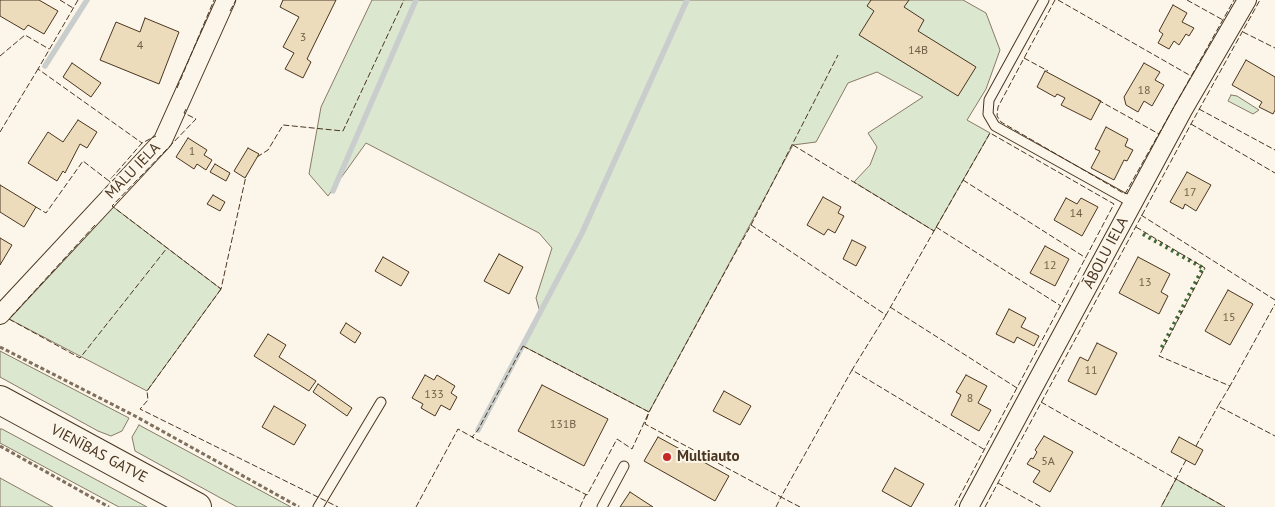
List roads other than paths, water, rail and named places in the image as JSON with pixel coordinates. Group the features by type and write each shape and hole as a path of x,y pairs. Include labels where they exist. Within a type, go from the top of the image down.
{"highway":[{"name":"VIENĪBAS GATVE","path":"2,404 197,507"}],"street":[{"name":"MĀLU IELA","path":"0,315 163,140 226,0"},
{"name":"ĀBOLU IELA","path":"969,507 1183,110 1247,0"}],"lane":[{"path":"1044,0 989,100 988,114 996,126 1133,203"},
{"path":"318,507 381,402"},
{"path":"602,507 624,466"}],"waterway":[{"path":"45,66 87,0"},
{"path":"333,191 416,0"},
{"path":"478,430 582,233 687,0"}],"place":[{"name":"Multiauto","path":"667,457"}]}
